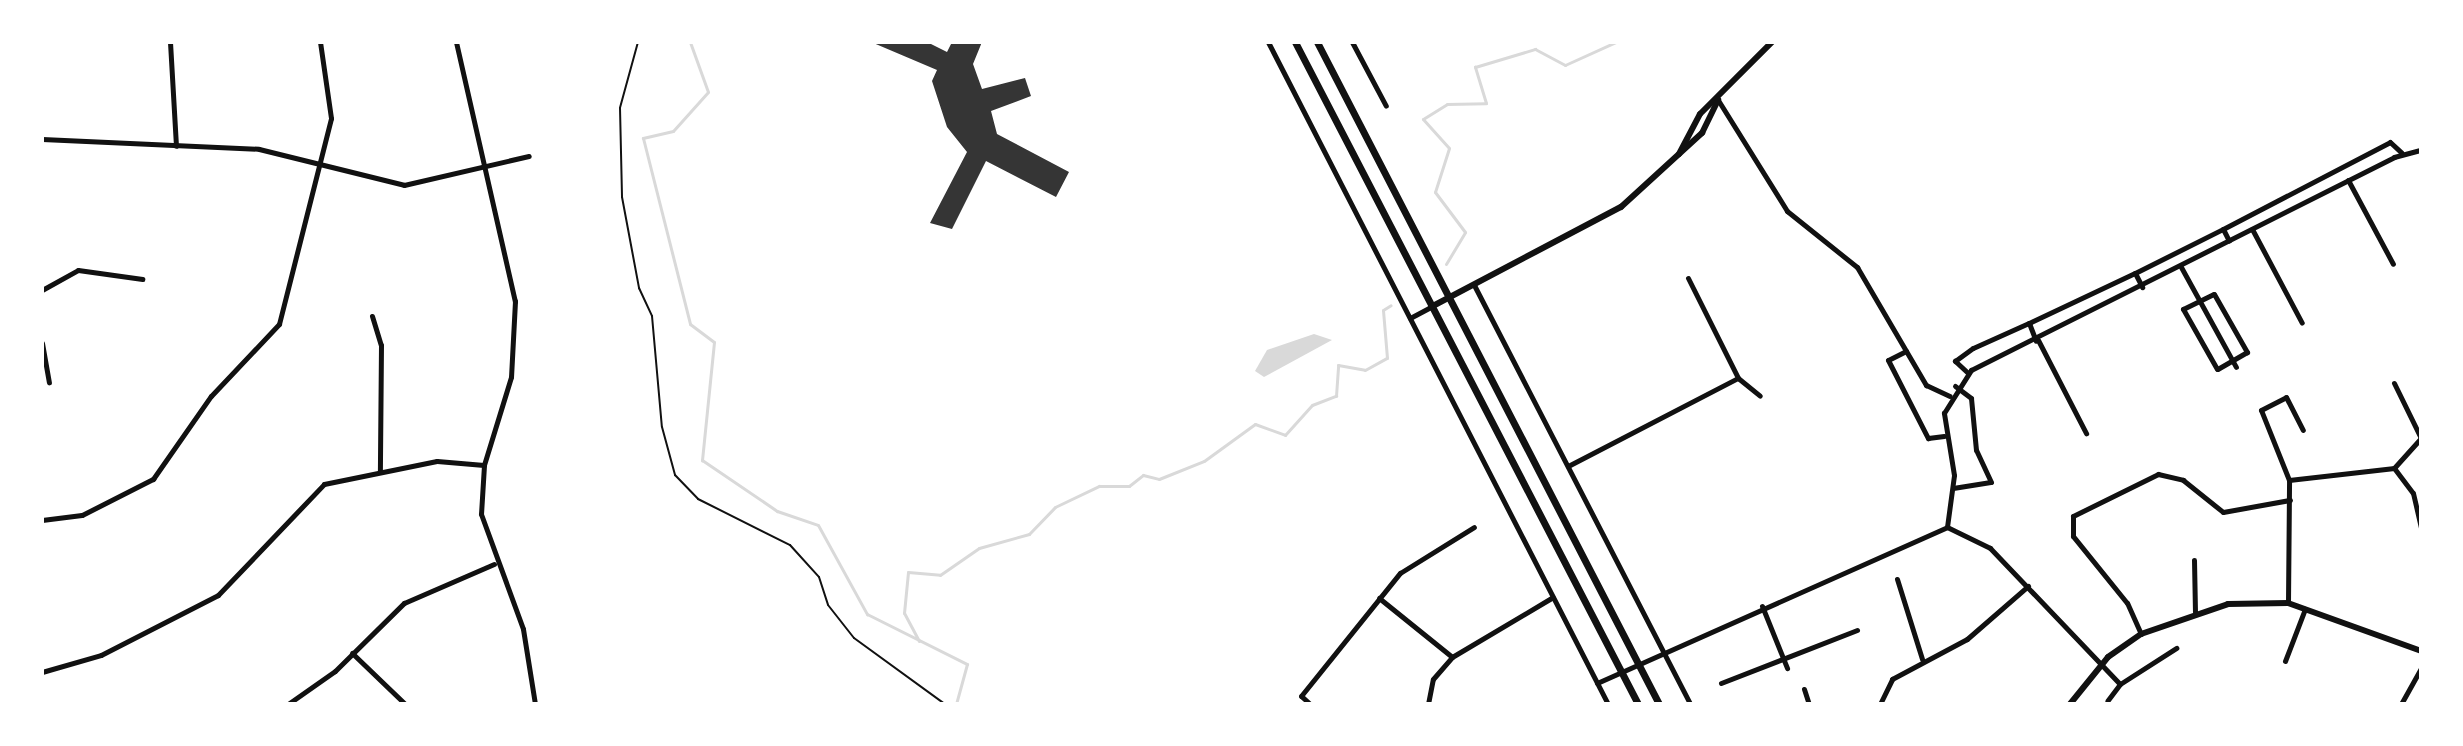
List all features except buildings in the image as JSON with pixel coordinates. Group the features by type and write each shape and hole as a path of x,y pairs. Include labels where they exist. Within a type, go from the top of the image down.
{"main road":[{"path":"1295,42 1638,704"},
{"path":"1317,42 1659,704"},
{"path":"1679,154 1690,127 1772,42"},
{"path":"1431,307 1599,222 1702,133 1718,100"},
{"path":"2070,704 2101,664 2141,634 2195,612 2288,603 2421,651"}],"street":[{"path":"170,42 176,146"},
{"path":"42,520 82,515 153,479 211,396 272,336 289,296 332,110 320,42"},
{"path":"456,42 486,167 516,326 511,377 484,465 481,514 494,564 523,629 535,704"},
{"path":"1268,42 1608,704"},
{"path":"1353,43 1386,106"},
{"path":"1718,100 1768,186 1857,267 1926,385 1950,396"},
{"path":"42,139 259,149 404,185 529,156"},
{"path":"1968,373 1955,361 2223,229 2390,142 2402,153"},
{"path":"1947,527 1953,488 1944,436 1950,396 1968,373 2402,153 2421,150"},
{"path":"2348,180 2393,264"},
{"path":"2223,229 2229,241"},
{"path":"2252,229 2302,323"},
{"path":"2181,267 2236,367"},
{"path":"42,290 78,270 142,279"},
{"path":"2135,273 2142,287"},
{"path":"1688,278 1738,378 1760,396"},
{"path":"1474,285 1690,704"},
{"path":"2214,294 2247,352 2232,360 2217,369 2183,309 2214,294"},
{"path":"1410,318 1431,307"},
{"path":"372,316 381,345 380,471"},
{"path":"2029,323 2086,433"},
{"path":"42,343 49,382"},
{"path":"1906,351 1888,360 1928,438 1944,436"},
{"path":"1568,466 1738,378"},
{"path":"2289,480 2394,468 2421,438 2394,383"},
{"path":"1953,488 1991,482 1976,450 1971,398 1955,386"},
{"path":"2288,603 2289,480 2261,410 2286,397 2303,430"},
{"path":"42,672 101,655 210,601 276,541 312,491 380,471 452,460 484,465"},
{"path":"2394,468 2413,493 2421,528"},
{"path":"2141,634 2127,603 2073,536 2073,516 2158,474 2183,480 2223,512 2290,500"},
{"path":"1310,704 1301,696 1403,570 1474,527"},
{"path":"1597,683 1761,606 1947,527 1974,537 2028,586 2120,684"},
{"path":"2194,560 2195,612"},
{"path":"288,704 352,653 404,603 494,564"},
{"path":"1897,579 1922,659"},
{"path":"1880,704 1892,679 1922,659 1967,639 2028,586"},
{"path":"1428,704 1433,679 1452,657 1553,597"},
{"path":"1379,598 1452,657"},
{"path":"1761,606 1787,668"},
{"path":"2285,661 2305,608"},
{"path":"1721,683 1782,655 1857,630"},
{"path":"2107,701 2120,684 2176,648"},
{"path":"352,653 405,704"},
{"path":"2401,704 2421,668"},
{"path":"1804,689 1809,704"}],"path":[{"path":"638,42 620,108 622,197 652,316 662,427 675,475 698,499 790,545 819,577 828,605 854,638 945,704"}],"shaded area":[{"path":"1314,334 1332,340 1264,377 1255,371 1267,350"}],"waterway":[{"path":"690,42 708,92 673,131 643,138 690,324 714,342 702,460 777,511 818,525 867,614 967,664 956,704"},
{"path":"1446,264 1465,232 1435,192 1449,148 1423,119 1447,104 1486,103 1475,67 1535,49 1565,65 1616,42"},
{"path":"919,641 904,613 908,572 940,575 979,548 1029,534 1055,507 1099,486 1129,486 1143,475 1159,479 1204,461 1255,424 1285,435 1312,405 1336,396 1338,365 1365,370 1387,358 1383,310 1391,305"}]}
